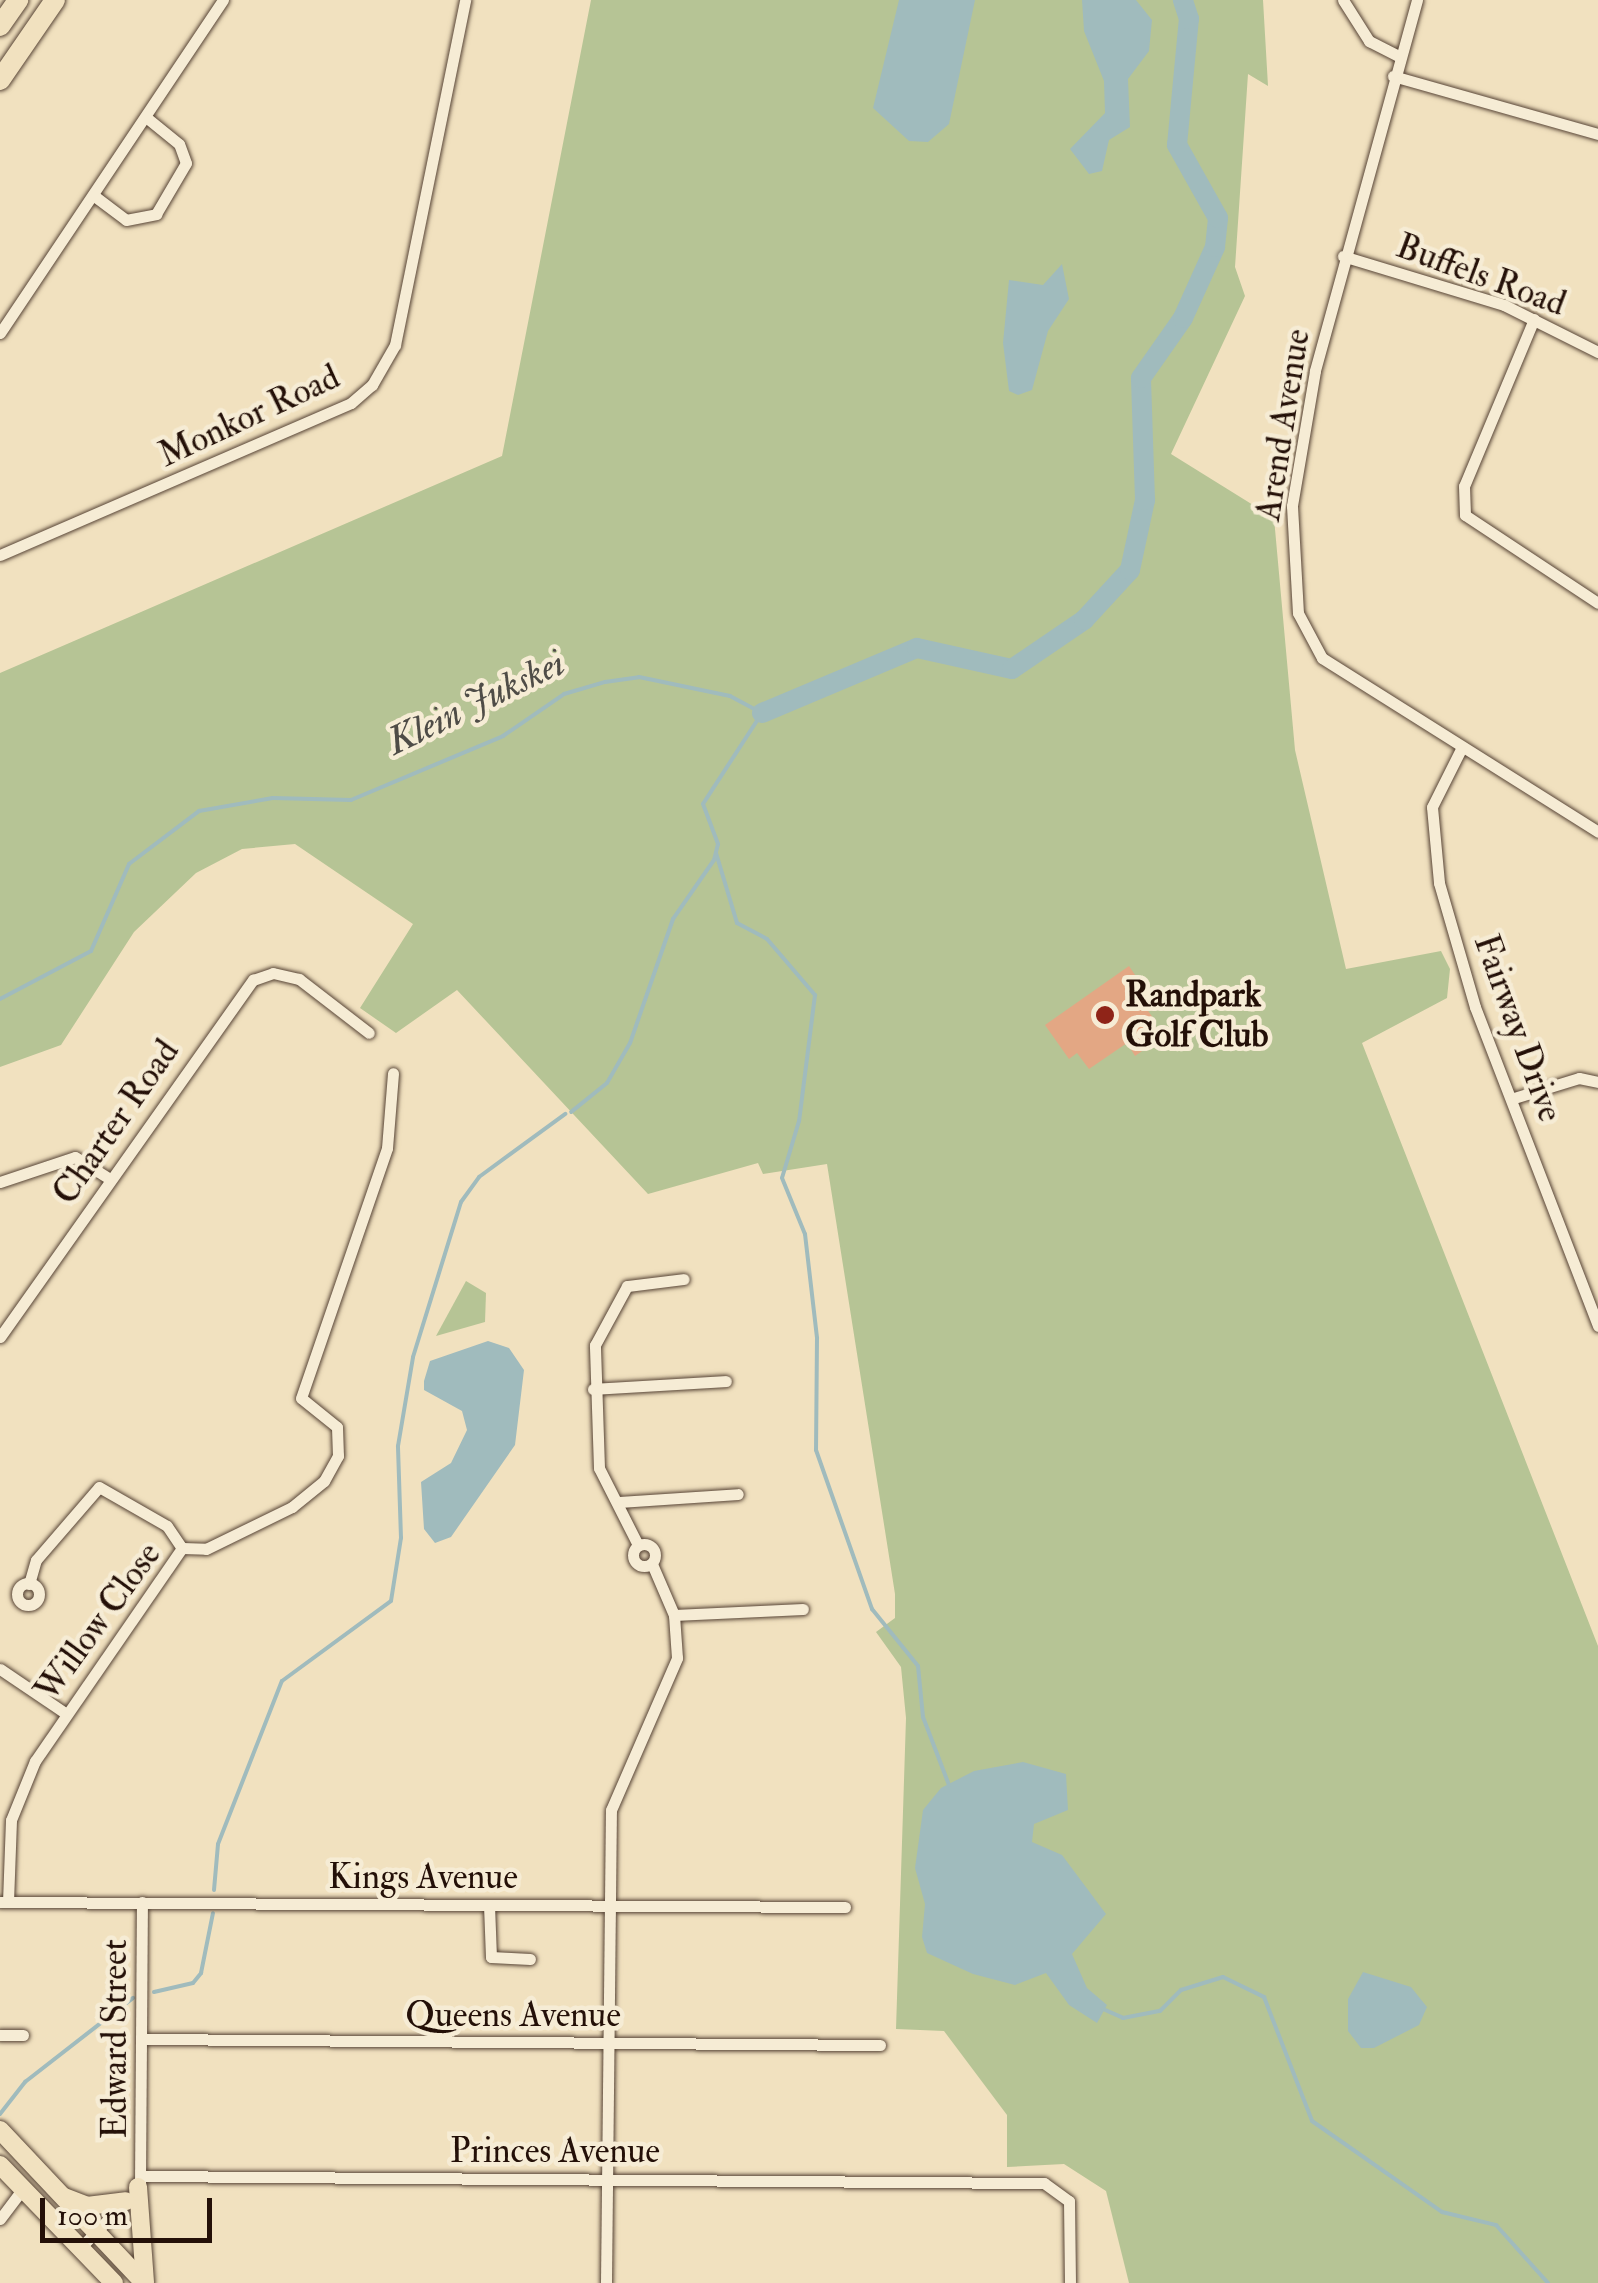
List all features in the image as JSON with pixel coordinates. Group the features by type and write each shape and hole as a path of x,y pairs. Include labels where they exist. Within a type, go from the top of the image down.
{"highway":[{"path":"0,26 18,0"},
{"path":"0,80 55,0"}],"main road":[{"path":"0,2130 144,2283"},
{"path":"0,2164 114,2283"},
{"path":"59,2194 87,2206 136,2188 144,2283"}],"street":[{"path":"0,332 148,119 223,0"},
{"name":"Monkor Road","path":"0,555 351,403 372,385 395,344 465,0"},
{"path":"1343,0 1369,42 1398,56"},
{"name":"Arend Avenue","path":"1417,0 1344,256 1292,498 1298,613 1322,658 1598,832"},
{"path":"1393,76 1598,134"},
{"path":"93,195 126,220 156,214 186,164 179,144 148,119"},
{"name":"Buffels Road","path":"1344,256 1534,319 1598,352"},
{"path":"1534,319 1464,486 1465,515 1598,603"},
{"name":"Fairway Drive","path":"1462,747 1435,791 1436,870 1475,1007 1514,1098 1598,1326"},
{"name":"Charter Road","path":"0,1337 244,988 263,974 299,978 369,1033"},
{"name":"Willow Close","path":"4,1902 15,1808 65,1714 182,1548 206,1549 292,1507 324,1481 338,1456 337,1427 301,1398 387,1148 393,1073"},
{"path":"1514,1098 1578,1078 1598,1082"},
{"path":"0,1182 75,1157 110,1178"},
{"path":"606,2283 611,1810 674,1679 674,1616 652,1564 635,1562 638,1545 600,1468 593,1389 595,1345 618,1294 638,1282 684,1278"},
{"path":"593,1389 726,1381"},
{"path":"29,1584 36,1560 99,1488 167,1526 182,1548"},
{"path":"620,1502 738,1494"},
{"path":"674,1616 803,1609"},
{"path":"0,1669 65,1714"},
{"name":"Kings Avenue","path":"4,1902 845,1907"},
{"name":"Edward Street","path":"136,2188 146,2039 142,1902"},
{"path":"489,1905 491,1957 530,1960"},
{"path":"0,2035 23,2035"},
{"name":"Queens Avenue","path":"146,2039 880,2044"},
{"name":"Princes Avenue","path":"136,2188 607,2179 1037,2182 1061,2190 1070,2209 1070,2283"},
{"path":"80,2248 136,2188"},
{"path":"0,2219 22,2189"}],"green space":[{"path":"591,0 1263,0 1268,86 1248,74 1235,267 1245,296 1171,454 1274,518 1295,750 1346,969 1441,951 1450,969 1447,998 1362,1043 1598,1646 1598,2283 1129,2283 1106,2191 1064,2164 1007,2167 1007,2115 944,2031 896,2029 906,1718 901,1667 876,1632 895,1618 895,1594 827,1164 763,1174 758,1163 648,1194 457,990 396,1033 360,1008 413,924 295,844 242,849 196,873 134,932 61,1045 0,1067 0,673 502,456"},
{"path":"466,1281 486,1293 485,1322 436,1336"}],"water":[{"path":"899,0 975,0 949,124 928,142 909,141 873,108"},
{"path":"1082,0 1136,0 1152,20 1149,51 1128,79 1130,127 1109,140 1102,171 1089,174 1070,149 1105,113 1104,81 1084,31"},
{"path":"1062,264 1069,299 1048,331 1032,390 1018,395 1009,391 1003,343 1009,280 1043,285"},
{"path":"488,1341 509,1348 524,1370 515,1445 451,1537 435,1543 424,1529 421,1482 451,1463 467,1430 462,1411 424,1390 424,1381 430,1361"},
{"path":"1023,1762 1066,1774 1068,1810 1034,1824 1032,1842 1062,1855 1106,1914 1072,1954 1087,1988 1107,2005 1097,2023 1069,2005 1046,1973 1015,1985 973,1974 927,1953 922,1937 925,1904 915,1868 923,1810 941,1788 974,1771"},
{"path":"1363,1972 1411,1987 1427,2007 1419,2025 1374,2048 1361,2048 1348,2031 1348,1999"}],"building":[{"name":"Randpark Golf Club","path":"1129,966 1152,1000 1146,1008 1156,1022 1142,1031 1152,1044 1135,1056 1127,1043 1089,1069 1077,1053 1069,1059 1045,1025"}],"waterway":[{"name":"Klein Jukskei","path":"762,713 917,648 1012,669 1084,620 1130,570 1145,500 1141,378 1183,318 1215,247 1218,218 1177,145 1189,19 1183,0"},
{"name":"Klein Jukskei","path":"0,999 91,951 129,864 199,811 273,798 351,800 503,736 564,694 605,682 639,677 730,696 762,713 703,804 718,844 714,860 673,919 630,1043 607,1083 571,1112"},
{"path":"716,853 737,923 767,939 815,995 799,1121 782,1178 805,1234 817,1338 816,1450 872,1609 918,1666 923,1717 949,1785"},
{"path":"214,1890 218,1844 282,1681 391,1601 401,1538 398,1446 413,1357 461,1202 479,1177 565,1114"},
{"path":"154,1992 193,1983 201,1973 213,1913"},
{"path":"1103,2009 1123,2018 1160,2011 1181,1990 1223,1977 1264,1997 1312,2121 1442,2212 1496,2225 1548,2283"},
{"path":"0,2114 25,2082 133,1998"}],"place":[{"name":"Randpark Golf Club","path":"1105,1015"}]}
